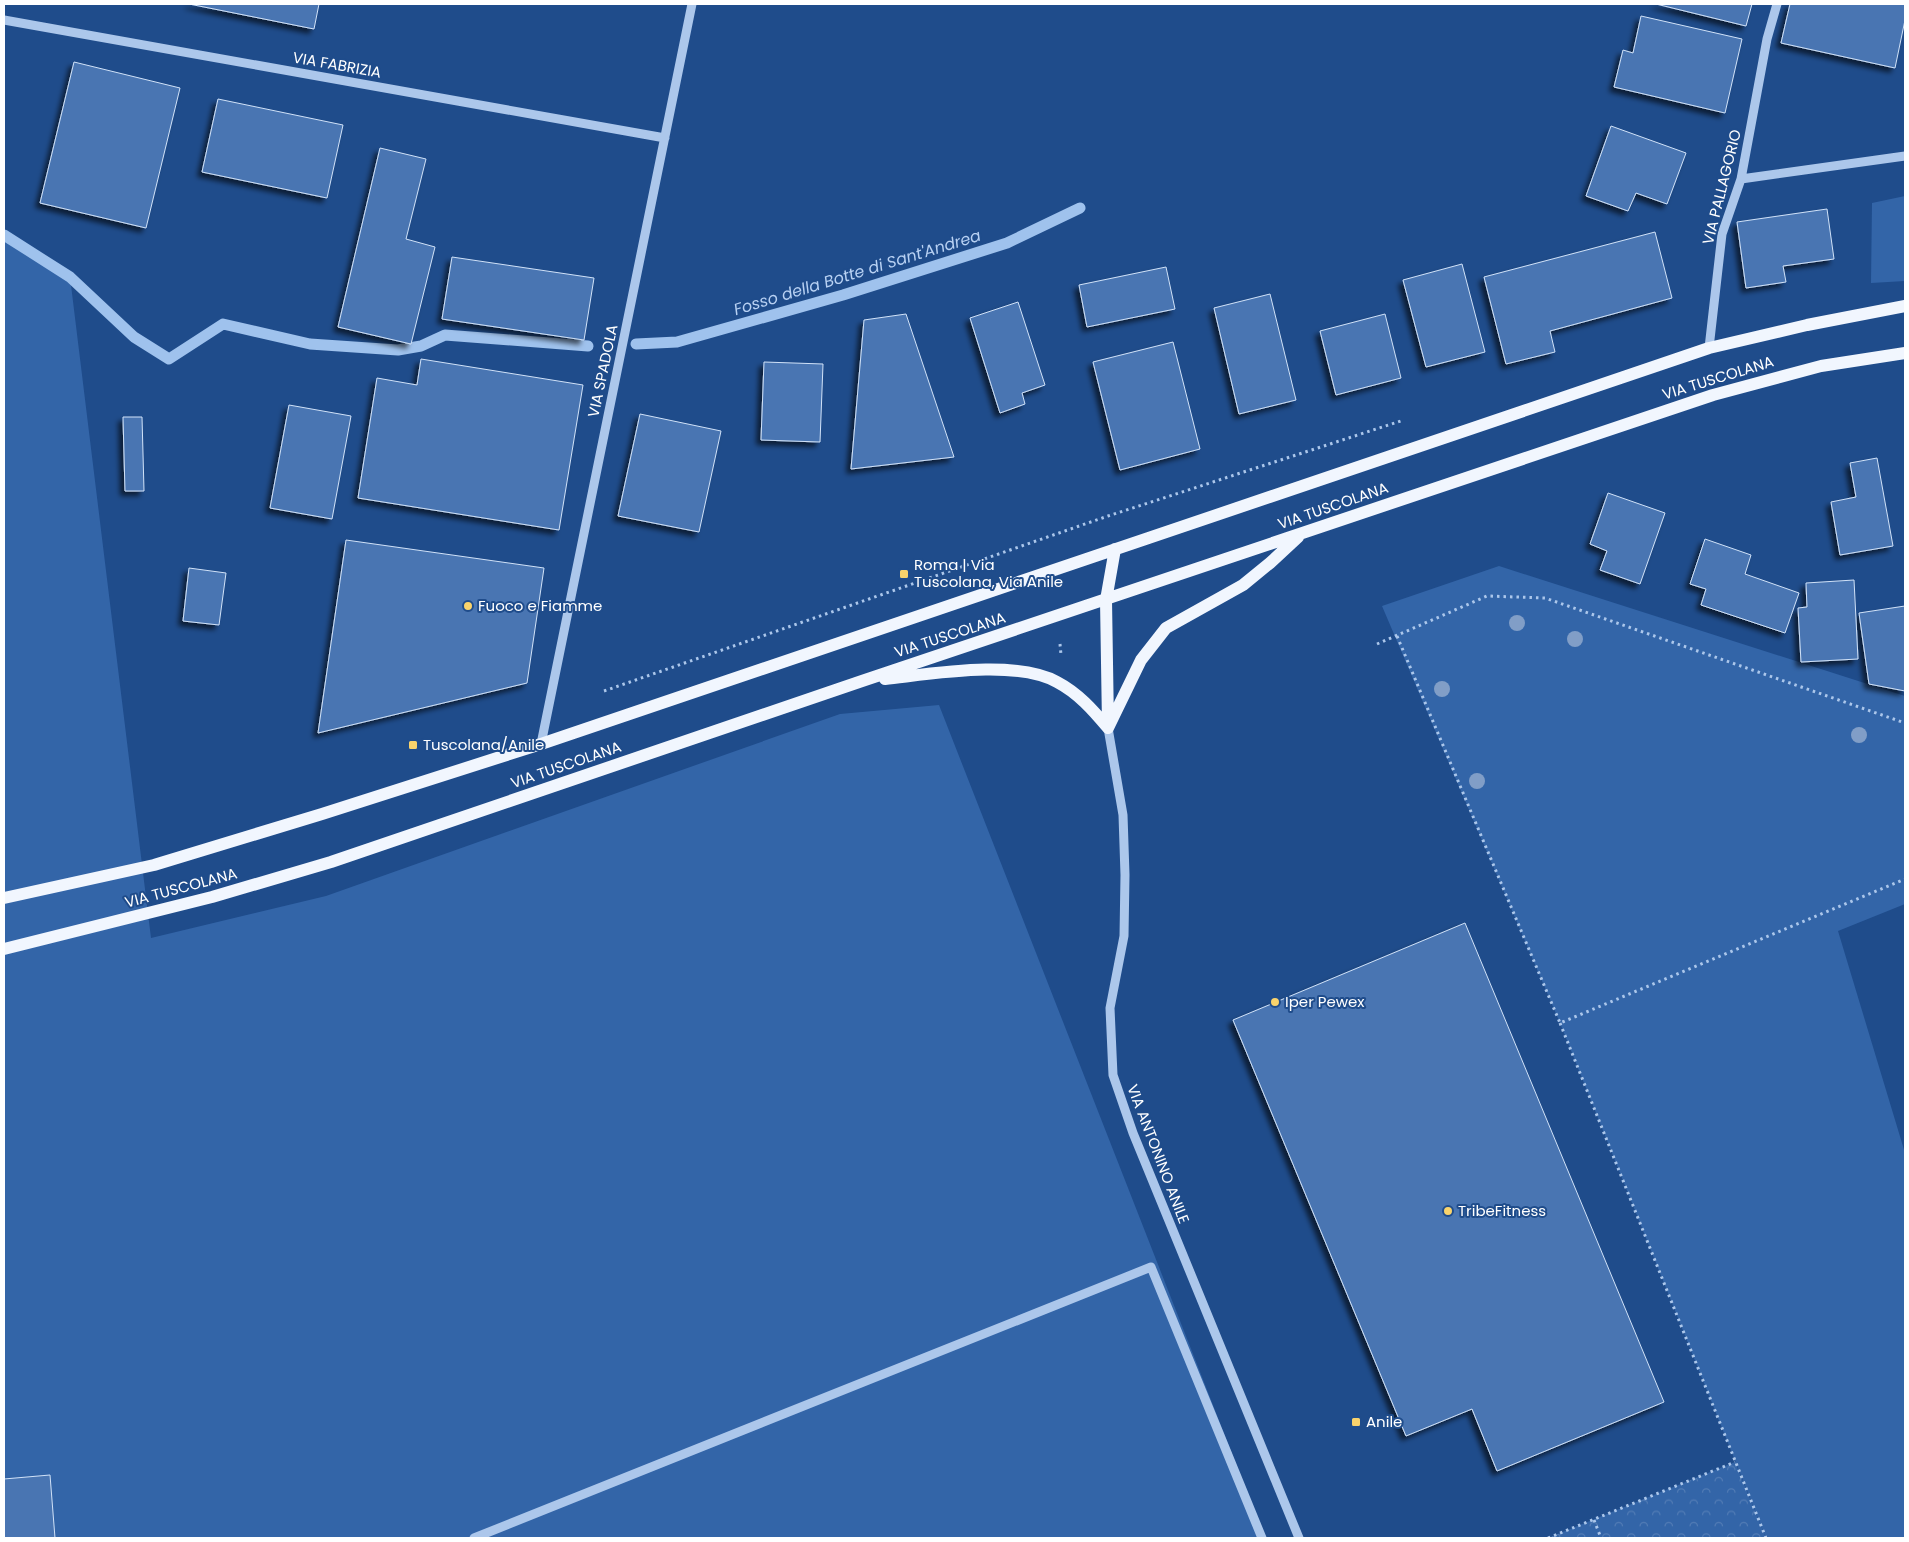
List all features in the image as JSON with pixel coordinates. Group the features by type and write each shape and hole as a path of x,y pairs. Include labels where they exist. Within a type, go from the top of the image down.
{"main road":[{"name":"VIA TUSCOLANA","path":"4,898 154,864 312,817 540,744 1709,348 1807,324 1905,306"},
{"name":"VIA TUSCOLANA","path":"4,949 212,897 331,862 1620,425 1767,379 1821,366 1905,353"},
{"path":"1108,728 1141,660 1166,628 1243,585 1270,563 1300,534"},
{"path":"1108,728 1106,600 1116,549"},
{"path":"862,681 977,671 1030,673 1052,680 1068,688 1082,699 1108,728"}],"street":[{"name":"VIA SPADOLA","path":"540,744 692,4"},
{"name":"VIA PALLAGORIO","path":"1709,348 1722,234 1740,179 1767,39 1777,4"},
{"name":"VIA FABRIZIA","path":"4,20 665,138"},
{"path":"1740,179 1905,156"},
{"name":"VIA ANTONINO ANILE","path":"1108,728 1123,815 1125,875 1124,936 1110,1008 1113,1075 1133,1133 1300,1538"},
{"path":"474,1538 1151,1267 1262,1538"}],"path":[{"path":"604,691 1030,542 1408,419"},
{"path":"1030,542 1032,548"},
{"path":"1377,644 1488,596 1545,598 1905,723"},
{"path":"1397,636 1560,1022 1766,1538"},
{"path":"1560,1022 1905,879"},
{"path":"1548,1538 1735,1462"},
{"path":"1594,1520 1601,1538"}],"green space":[{"path":"1905,196 1905,281 1871,283 1872,203"},
{"path":"4,235 70,277 151,938 326,896 840,714 939,705 1265,1538 4,1538"},
{"path":"1499,566 1905,696 1905,904 1838,931 1905,1153 1905,1538 1766,1538 1560,1023 1382,606"},
{"path":"1735,1462 1766,1538 1548,1538"}],"building":[{"path":"189,4 319,4 314,29"},
{"path":"1656,4 1752,4 1746,26"},
{"path":"1790,4 1905,4 1905,20 1895,68 1781,43"},
{"path":"1641,16 1742,39 1725,113 1614,87 1623,50 1633,53"},
{"path":"74,62 180,88 146,228 40,203"},
{"path":"218,99 343,125 327,198 202,172"},
{"path":"1611,126 1686,153 1667,204 1636,193 1628,211 1586,196"},
{"path":"380,148 426,159 406,239 435,247 411,344 338,327"},
{"path":"1827,209 1834,259 1783,266 1786,282 1746,288 1737,222"},
{"path":"1655,232 1672,298 1550,331 1555,352 1506,364 1484,277"},
{"path":"452,257 594,278 584,340 442,319"},
{"path":"1462,264 1485,352 1426,367 1403,280"},
{"path":"1166,267 1175,309 1087,327 1079,285"},
{"path":"1270,294 1296,400 1239,414 1214,308"},
{"path":"1018,302 1045,385 1022,393 1025,404 1000,413 970,318"},
{"path":"906,314 954,457 851,469 864,320"},
{"path":"1385,314 1401,378 1336,395 1320,331"},
{"path":"1173,342 1200,449 1120,470 1093,362"},
{"path":"421,359 583,385 559,530 358,498 377,378 417,385"},
{"path":"764,362 823,364 820,442 761,440"},
{"path":"289,405 351,416 332,519 270,508"},
{"path":"640,414 721,431 699,532 618,516"},
{"path":"123,417 142,417 144,491 125,491"},
{"path":"1877,458 1893,546 1840,555 1831,502 1856,497 1850,463"},
{"path":"1608,493 1665,513 1640,584 1600,570 1607,551 1590,544"},
{"path":"1705,539 1751,555 1745,574 1799,593 1785,633 1701,605 1706,589 1690,584"},
{"path":"346,540 544,568 527,683 318,733"},
{"path":"189,568 226,573 219,625 183,621"},
{"path":"1854,580 1858,659 1801,662 1798,608 1807,607 1806,583"},
{"path":"1905,606 1905,691 1869,684 1859,613"},
{"name":"TribeFitness","path":"1465,923 1664,1402 1497,1471 1472,1409 1406,1436 1233,1020"},
{"path":"50,1475 55,1538 4,1538 4,1479"}],"waterway":[{"name":"Fosso della Botte di Sant'Andrea","path":"636,344 677,342 843,295 1007,243 1080,208"},
{"name":"Fosso della Botte di Sant'Andrea","path":"4,235 70,277 134,337 169,359 223,324 310,344 398,350 421,346 445,335 588,346"}],"place":[{"name":"Roma | Via Tuscolana, Via Anile","path":"904,574"},
{"name":"Fuoco e Fiamme","path":"468,606"},
{"name":"Tuscolana/Anile","path":"413,745"},
{"name":"Iper Pewex","path":"1275,1002"},
{"name":"TribeFitness","path":"1448,1211"},
{"name":"Anile","path":"1356,1422"}]}
